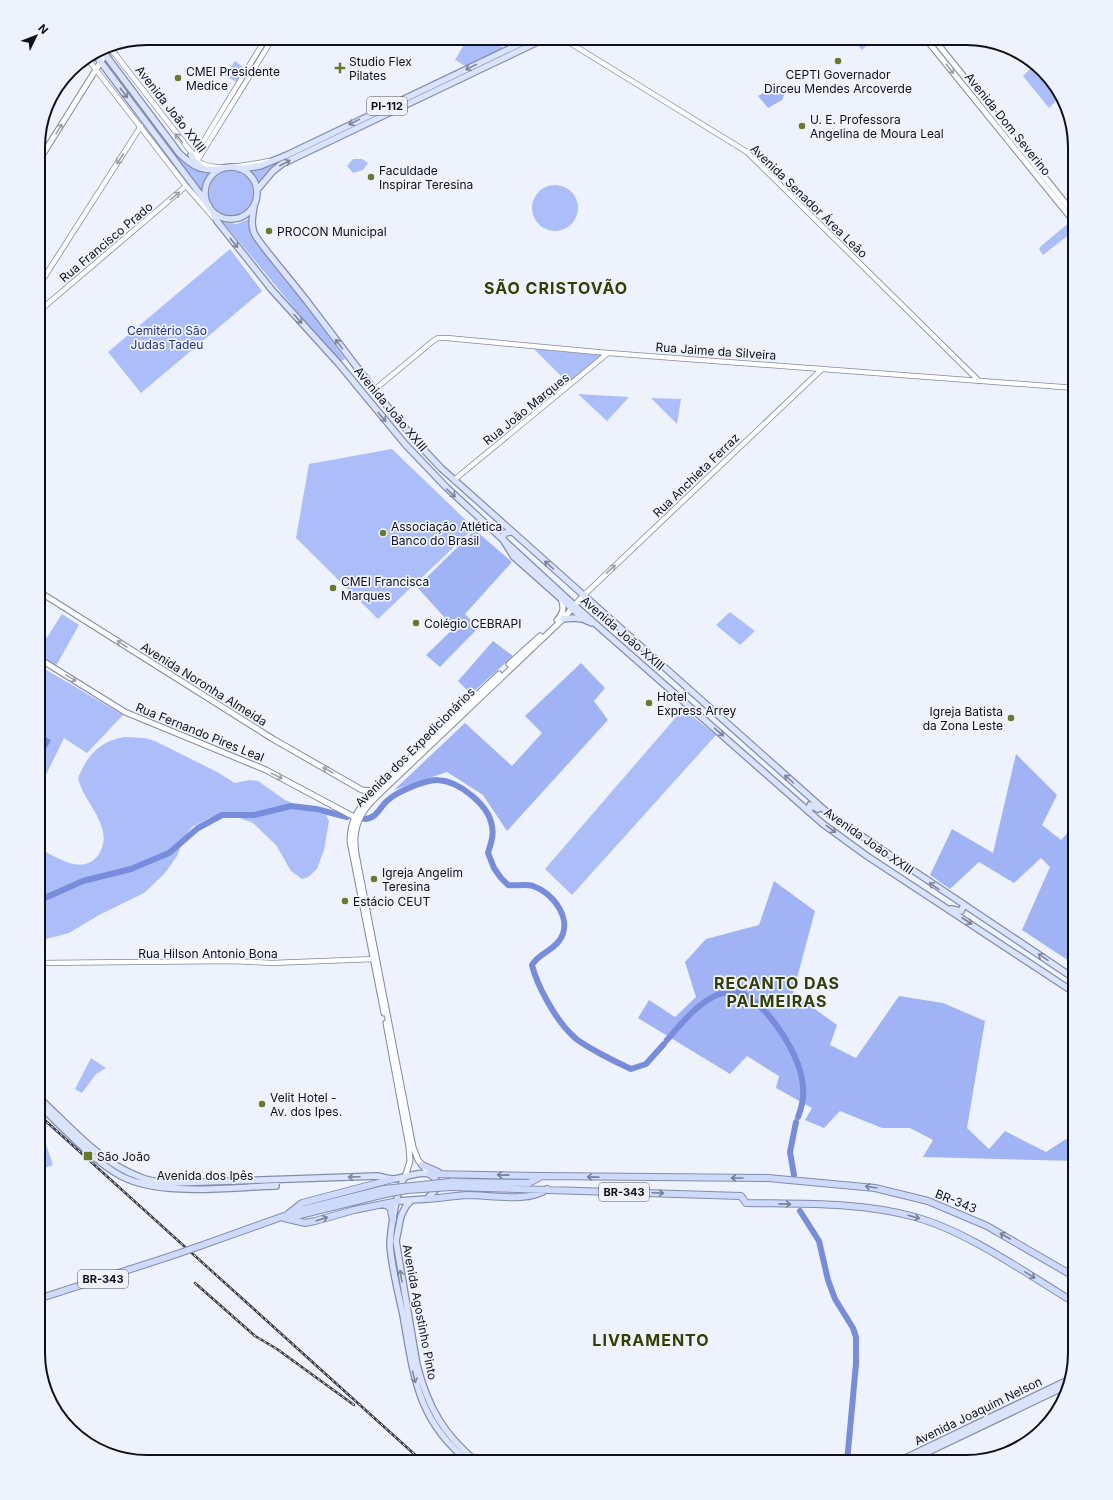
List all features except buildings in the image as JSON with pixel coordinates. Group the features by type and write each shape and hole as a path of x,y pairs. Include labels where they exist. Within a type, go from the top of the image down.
{"highway":[{"path":"422,1165 433,1170 456,1175"},
{"path":"430,1174 542,1176"},
{"name":"BR-343","path":"507,1185 529,1183 542,1176 790,1179 875,1188 928,1201 988,1226 1068,1273"},
{"path":"284,1218 302,1203 393,1179"},
{"name":"BR-343","path":"45,1297 284,1218 301,1210 384,1191 451,1184 507,1185 547,1189 741,1196 746,1203 858,1206 916,1218 963,1238 1068,1299"},
{"path":"427,1199 469,1195 528,1196 541,1194 547,1189"},
{"path":"284,1218 306,1223 398,1201"},
{"path":"382,1204 390,1207 393,1220"}],"main road":[{"name":"PI-112","path":"240,168 253,168 275,160 517,45"},
{"name":"PI-112","path":"257,190 277,167 282,164 531,45"},
{"name":"Avenida Dom Severino","path":"931,45 1068,214"},
{"name":"Avenida Dom Severino","path":"939,45 1068,206"},
{"name":"Avenida João XXIII","path":"112,51 115,54"},
{"path":"45,151 105,55"},
{"name":"Avenida João XXIII","path":"105,55 179,153 192,165 208,170 221,169"},
{"name":"Avenida João XXIII","path":"98,58 211,209 217,222 272,290 339,364 414,454 446,487 502,538 572,606 598,625 809,812 867,856 1068,988"},
{"path":"194,158 197,164 208,170"},
{"path":"177,164 197,197"},
{"path":"227,167 240,168 252,177 257,190 257,199 254,207 247,214 234,219 224,218 211,209 206,197 207,185 213,174 221,169 227,167"},
{"path":"266,179 257,207 255,225 258,234 272,256"},
{"name":"Avenida João XXIII","path":"254,207 252,224 253,230 272,256 356,368 423,449 454,480 501,524 829,814 1068,974"},
{"path":"339,364 349,358"},
{"path":"346,373 350,368 356,368"},
{"path":"493,530 499,528 501,524"},
{"path":"511,532 505,533 502,538 514,557 572,606 585,620"},
{"name":"Avenida Noronha Almeida","path":"45,595 273,739 362,790"},
{"name":"Avenida dos Expedicionários","path":"367,802 562,618 583,596"},
{"path":"561,598 563,607 562,618 585,620 598,625"},
{"name":"Avenida dos Expedicionários","path":"411,1147 355,846 356,818 375,791 562,618"},
{"path":"646,667 651,664 652,657"},
{"name":"Rua Fernando Pires Leal","path":"45,662 125,712 266,770 356,818"},
{"path":"655,675 658,669 663,667"},
{"path":"779,786 796,797 801,795 801,790"},
{"path":"367,802 362,790 375,791"},
{"path":"809,812 808,806 811,804 829,814"},
{"path":"947,908 960,911 964,905"},
{"name":"Avenida dos Ipês","path":"45,1102 108,1160 123,1170 141,1178 173,1183 378,1176 393,1179 404,1177"},
{"name":"Avenida dos Ipês","path":"45,1110 107,1166 121,1176 138,1183 172,1188 192,1188 276,1186 276,1180"},
{"path":"398,1201 427,1199 437,1188 435,1178 422,1165 411,1147"},
{"path":"411,1147 410,1161 399,1190 404,1196 412,1200"},
{"path":"404,1177 417,1174 430,1174"},
{"name":"Avenida Agostinho Pinto","path":"399,1190 390,1235 391,1252 414,1376 418,1392 439,1432 461,1455"},
{"name":"Avenida Agostinho Pinto","path":"412,1200 407,1204 403,1211 398,1225 396,1241 419,1371 428,1402 441,1425 456,1444 469,1455"},
{"name":"Avenida Joaquim Nelson","path":"912,1455 1063,1384"},
{"name":"Avenida Joaquim Nelson","path":"922,1455 1057,1390 1062,1386"}],"street":[{"path":"194,158 262,45"},
{"path":"194,158 268,45"},
{"name":"Avenida Senador Área Leão","path":"575,45 747,152 979,381"},
{"name":"Avenida João XXIII","path":"115,54 194,158 206,165 222,166 275,160"},
{"name":"Avenida João XXIII","path":"91,62 186,186 217,222"},
{"path":"45,276 141,126"},
{"name":"Rua Francisco Prado","path":"45,306 186,186"},
{"name":"Rua Jaime da Silveira","path":"374,390 438,338 608,353 1068,387"},
{"name":"Rua João Marques","path":"454,480 608,353"},
{"name":"Rua Anchieta Ferraz","path":"583,596 822,369"},
{"name":"Rua Hilson Antonio Bona","path":"45,963 233,961 272,963 375,959"}],"green space":[{"path":"464,45 499,45 507,50 467,67 455,60"},
{"path":"858,45 868,45 862,50"},
{"path":"235,61 244,68 236,82 225,75"},
{"path":"1031,68 1051,90 1056,101 1049,108 1023,76"},
{"path":"171,145 193,169 211,173 204,183 202,195 190,180 169,146"},
{"path":"353,159 362,159 368,163 363,170 353,173 347,166"},
{"path":"275,164 259,185 248,171"},
{"path":"227,171 235,171 247,177 253,189 253,197 247,209 235,215 227,215 215,209 209,197 209,189 215,177"},
{"path":"550,185 560,185 568,189 574,195 578,203 578,213 574,221 568,227 560,231 550,231 542,227 536,221 532,213 532,203 536,195 542,189"},
{"path":"249,219 249,225 254,239 299,296 345,359 340,362 336,359 223,222 237,224"},
{"path":"1068,224 1068,235 1043,255 1039,249"},
{"name":"Cemitério São Judas Tadeu","path":"230,249 262,291 141,393 108,352"},
{"path":"534,349 601,355 568,383"},
{"path":"578,394 629,397 607,421"},
{"path":"651,398 681,399 677,424"},
{"name":"Associação Atlética Banco do Brasil","path":"392,449 474,528 378,619 296,538 309,464"},
{"path":"730,612 755,631 740,645 716,625"},
{"path":"62,614 79,625 56,666 45,660 45,640"},
{"path":"45,669 123,715 87,753 64,738 45,777"},
{"path":"683,709 716,735 572,895 545,869"},
{"path":"125,737 145,738 155,741 217,772 235,783 250,780 258,781 285,800 307,810 326,815 329,821 324,850 317,869 308,877 302,879 291,871 276,845 253,823 231,815 211,817 192,827 185,836 177,856 165,873 144,893 99,915 69,933 45,939 45,852 61,860 78,865 93,861 101,851 104,838 100,821 83,791 78,778 90,756 102,745"},
{"path":"91,1058 106,1068 96,1074 82,1093 75,1089"},
{"path":"45,1141 53,1165 45,1168"}],"shaded area":[{"path":"778,84 785,93 782,100 768,108 758,96"},
{"path":"475,530 512,562 465,614 478,628 440,667 426,655 454,628 417,587"},
{"path":"493,641 513,656 471,694 458,681"},
{"path":"581,663 605,688 594,701 608,720 507,831 483,795 447,772 394,790 465,723 512,766 542,733 525,716"},
{"path":"45,737 51,740 45,751"},
{"path":"1016,754 1057,795 1042,825 1061,840 1068,832 1068,960 1022,930 1050,867 1041,858 1014,883 979,862 950,889 930,875 952,829 993,853"},
{"path":"774,881 815,911 793,993 837,1025 830,1045 856,1058 899,996 943,1003 985,1021 967,1128 989,1149 1005,1131 1046,1152 1066,1139 1068,1141 1068,1161 923,1157 933,1140 910,1128 882,1128 840,1111 824,1128 805,1120 812,1108 776,1088 779,1076 747,1056 730,1074 638,1018 649,1000 675,1017 696,997 685,962 706,939 759,925"}],"waterway":[{"path":"365,819 375,815 391,797 412,787 433,780 446,781 464,789 479,802 490,818 493,833 488,853 494,868 501,878 508,885 530,885 541,890 548,895 560,909 563,917 563,933 559,941 538,958 532,965 538,983 554,1012 566,1029 583,1044 631,1069 646,1064 664,1044"},
{"path":"45,898 83,881 131,869 169,853 198,828 222,815 254,815 291,806 316,809 347,817"},
{"path":"667,1040 694,1010 711,998 729,992 739,992 744,994 754,1001 774,1022 791,1048 801,1075 803,1091 801,1110 798,1117"},
{"path":"794,1175 790,1152 796,1122"},
{"path":"800,1211 819,1241 828,1280 835,1299 853,1328 856,1337 856,1364 848,1455"}],"railway":[{"path":"45,1120 415,1455"},
{"path":"195,1283 255,1336 277,1349 354,1405"}],"place":[{"name":"CEPTI Governador Dirceu Mendes Arcoverde","path":"838,61"},
{"name":"Studio Flex Pilates","path":"340,68"},
{"name":"CMEI Presidente Medice","path":"178,78"},
{"name":"U. E. Professora Angelina de Moura Leal","path":"802,126"},
{"name":"Faculdade Inspirar Teresina","path":"371,177"},
{"name":"PROCON Municipal","path":"269,231"},
{"name":"Associação Atlética Banco do Brasil","path":"383,533"},
{"name":"CMEI Francisca Marques","path":"333,588"},
{"name":"Colégio CEBRAPI","path":"416,623"},
{"name":"Hotel Express Arrey","path":"649,703"},
{"name":"Igreja Batista da Zona Leste","path":"1011,718"},
{"name":"Igreja Angelim Teresina","path":"374,879"},
{"name":"Estácio CEUT","path":"345,901"},
{"name":"Velit Hotel - Av. dos Ipes.","path":"262,1104"},
{"name":"São João","path":"88,1156"}],"district":[{"name":"SÃO CRISTOVÃO","path":"556,288"},
{"name":"RECANTO DAS PALMEIRAS","path":"777,992"},
{"name":"LIVRAMENTO","path":"651,1340"}]}
